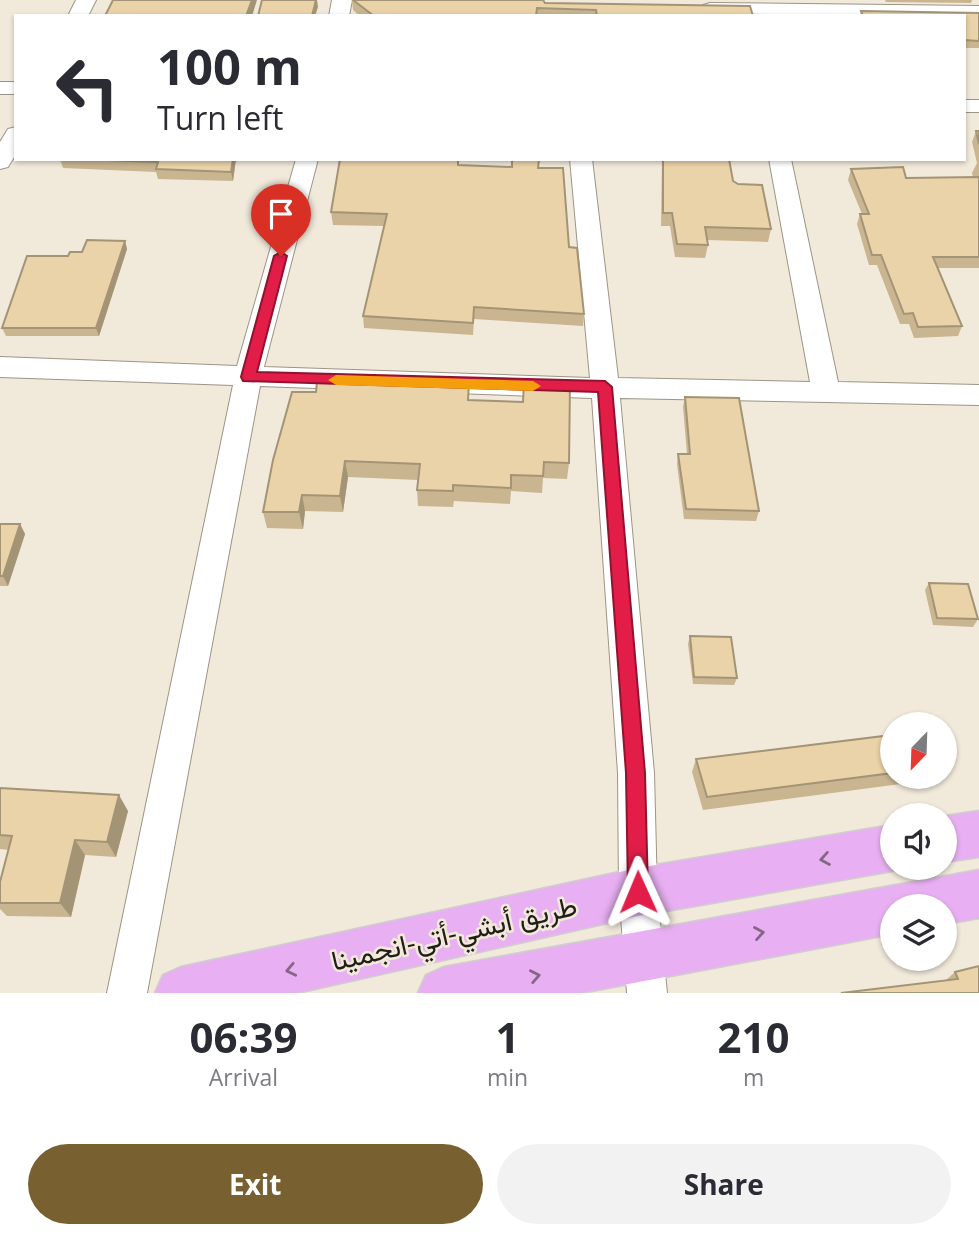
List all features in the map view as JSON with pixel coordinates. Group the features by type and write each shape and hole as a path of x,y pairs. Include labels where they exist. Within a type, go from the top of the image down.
{"highway":[{"path":"957,837 979,834"},
{"name":"طريق أبشي-أتي-انجمينا","path":"181,993 638,892 880,850"},
{"path":"957,898 979,894"},
{"path":"444,993 646,973 880,912"}],"street":[{"path":"690,9 979,12"},
{"path":"0,162 14,138"},
{"path":"127,993 132,956 248,377 306,161"},
{"path":"581,161 605,387 636,773 638,892 646,973"},
{"path":"780,161 825,393"},
{"path":"0,367 248,377 979,395"}],"building":[{"path":"113,0 252,0 247,14 106,14"},
{"path":"262,0 316,0 312,14 258,14"},
{"path":"353,0 543,0 545,3 750,6 752,14 597,14 596,10 537,8 536,14 371,14"},
{"path":"861,11 979,13 979,41 966,40 966,14 862,14"},
{"path":"131,161 233,161 231,172 156,169 158,162"},
{"path":"340,161 458,161 458,165 512,167 512,161 539,161 538,168 563,168 569,247 577,248 584,314 474,307 473,323 363,316 387,214 331,212"},
{"path":"663,161 729,161 733,181 738,184 762,185 771,229 705,227 708,245 677,244 672,213 663,213"},
{"path":"903,167 906,178 979,177 979,257 933,257 962,326 918,327 913,313 904,314 881,255 872,255 860,214 869,214 851,169"},
{"path":"87,240 125,241 96,328 2,328 27,256 68,256 70,252 82,252"},
{"path":"317,381 469,382 468,400 523,402 524,381 570,383 569,463 544,462 543,476 511,475 511,488 453,485 453,491 417,490 420,464 345,461 340,496 302,495 299,512 263,512 273,460 292,392 316,392"},
{"path":"685,397 739,398 759,511 686,509 678,454 690,454"},
{"path":"0,524 20,524 3,576 0,576"},
{"path":"929,583 968,584 978,619 937,618"},
{"path":"690,636 731,637 737,678 694,677"},
{"path":"880,736 880,775 707,797 696,759"},
{"path":"0,788 119,795 107,842 75,840 60,903 0,903 0,882 12,836 0,835"},
{"path":"979,966 979,993 841,993 958,979 955,972"}],"slow traffic":[{"path":"336,380 533,386"}],"route":[{"path":"281,256 248,377 605,387 636,773 638,892"}]}
